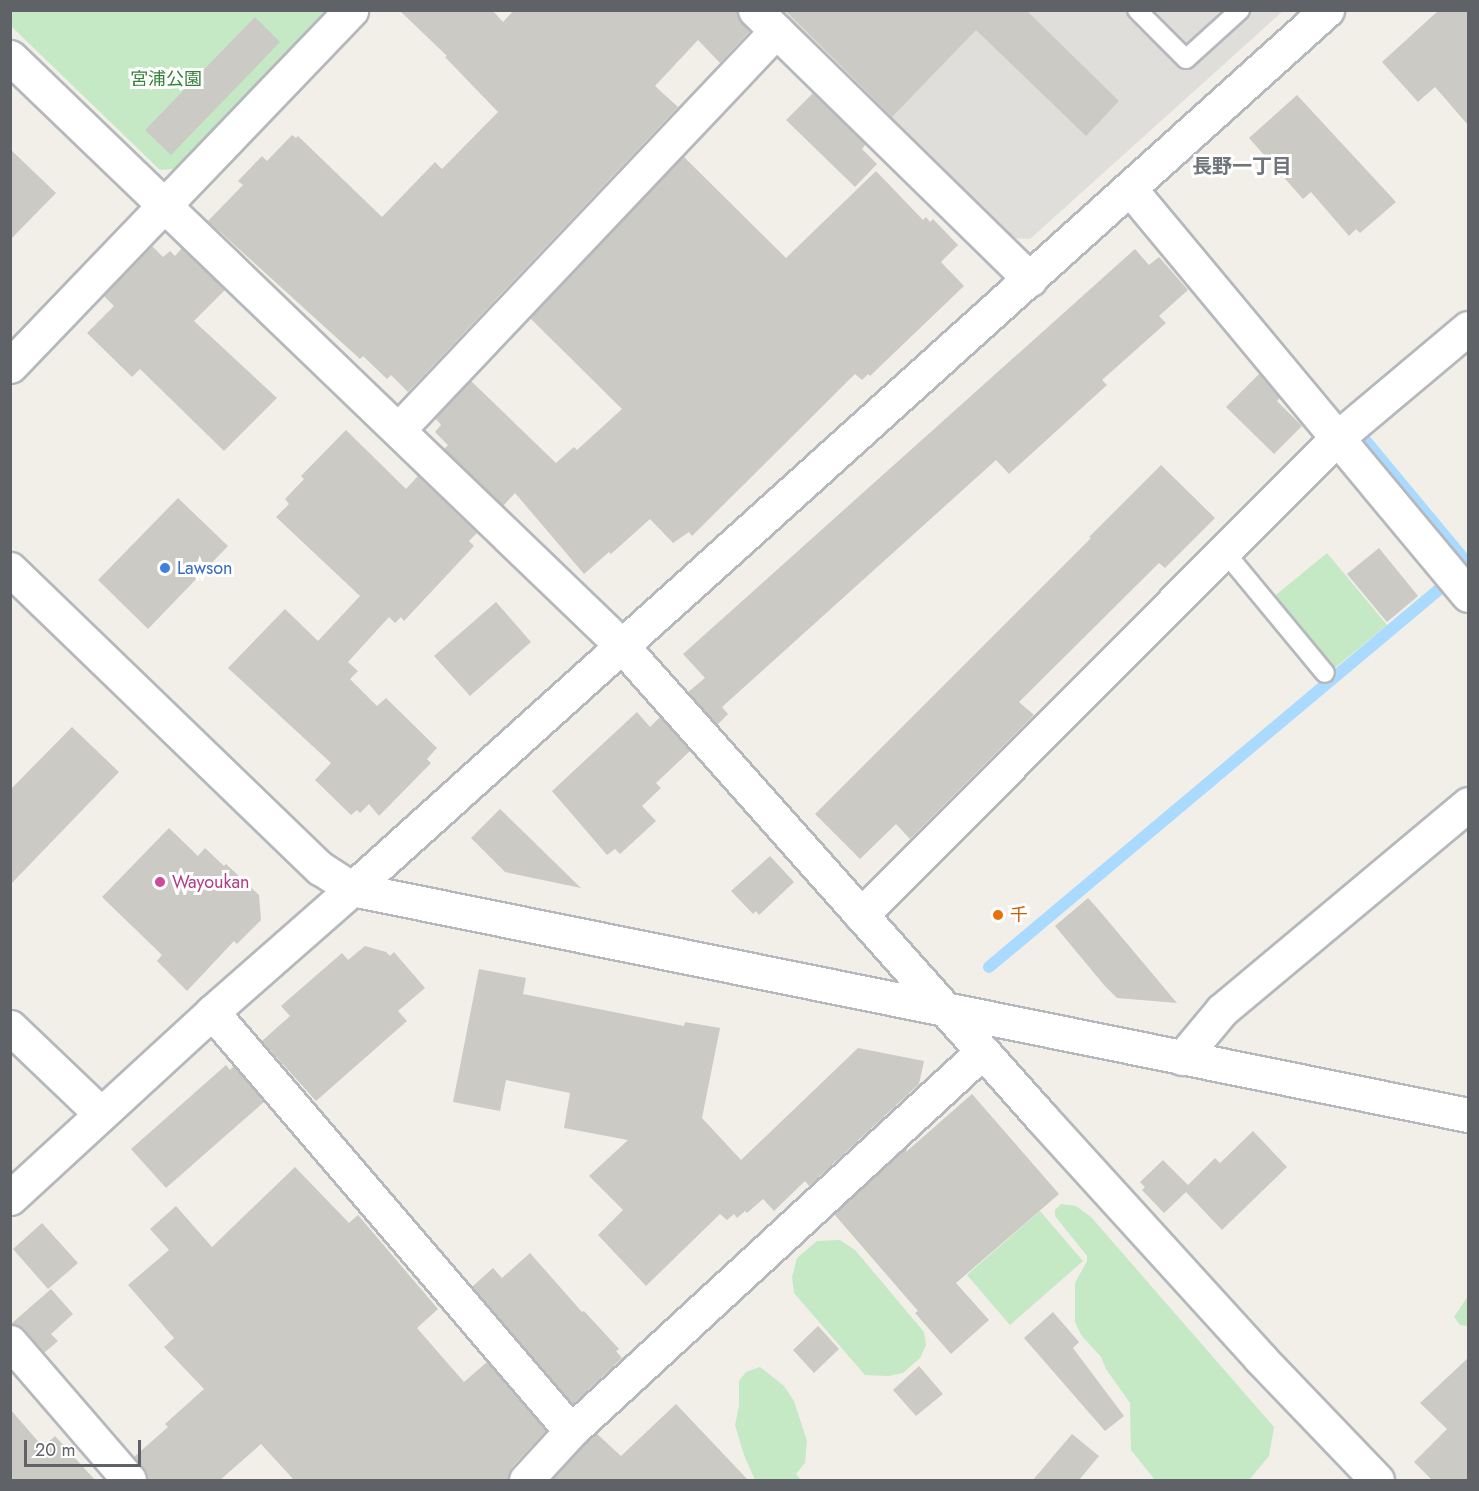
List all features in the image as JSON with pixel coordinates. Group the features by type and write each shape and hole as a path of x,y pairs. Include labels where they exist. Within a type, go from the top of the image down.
{"street":[{"path":"10,366 351,10"},
{"path":"10,1198 212,1012 352,889 1327,10"},
{"path":"398,430 765,21 1030,279"},
{"path":"10,57 622,646 982,1052 1260,1358 1377,1480"},
{"path":"1130,189 1468,595"},
{"path":"861,915 1337,438 1468,328"},
{"path":"10,569 320,868 352,889 1468,1115"},
{"path":"1182,1058 1222,1010 1468,804"},
{"path":"212,1012 571,1431"},
{"path":"10,1027 101,1114"},
{"path":"526,1480 571,1431 982,1052"},
{"path":"10,1342 129,1480"}],"lane":[{"path":"1137,10 1186,60 1240,10"},
{"path":"1224,551 1325,673"}],"shaded area":[{"path":"778,11 1283,11 1030,239 1013,238"}],"green space":[{"name":"宮浦公園","path":"10,11 328,11 174,169 160,170 11,26"},
{"path":"1327,553 1387,625 1331,671 1271,599"},
{"path":"1061,1204 1076,1206 1091,1217 1274,1427 1269,1456 1249,1480 1155,1480 1131,1450 1130,1403 1106,1369 1101,1357 1081,1335 1075,1322 1075,1283 1087,1261 1087,1256 1055,1216 1055,1210"},
{"path":"1040,1211 1083,1261 1010,1325 967,1275"},
{"path":"840,1240 855,1250 924,1332 926,1345 920,1358 903,1373 889,1376 865,1375 794,1293 792,1277 797,1258 817,1241"},
{"path":"1468,1296 1468,1326 1460,1325 1454,1317"},
{"path":"760,1367 784,1386 794,1401 807,1441 805,1463 796,1474 801,1480 755,1480 744,1455 735,1425 739,1406 739,1381 746,1372"}],"building":[{"path":"399,10 492,10 503,22 514,10 737,10 742,23 750,31 720,63 698,40 655,86 678,107 408,392 391,375 387,379 363,356 360,359 208,221 243,185 238,181 262,156 267,161 292,135 296,138 298,136 382,217 435,162 442,169 498,112 445,57 447,56"},
{"path":"785,10 1026,10 1119,101 1086,136 976,30 892,117"},
{"path":"1439,10 1468,10 1468,125 1435,87 1418,102 1382,62"},
{"path":"255,17 280,42 171,155 145,130"},
{"path":"813,93 866,144 862,149 877,164 855,187 786,120"},
{"path":"1297,95 1396,202 1360,233 1356,229 1349,236 1311,192 1303,199 1249,138"},
{"path":"10,149 56,193 10,240"},
{"path":"683,156 786,258 876,171 923,220 926,217 930,222 933,219 958,245 941,262 964,286 870,376 868,374 862,380 855,374 692,536 689,532 673,543 650,519 611,554 609,552 584,574 515,493 503,506 444,449 448,445 435,432 441,425 435,418 471,381 556,463 574,447 577,450 622,409 530,318"},
{"path":"152,246 163,257 170,251 175,256 182,248 225,290 194,321 277,398 224,451 140,369 132,377 87,333 114,306 104,296"},
{"path":"1135,249 1149,265 1159,257 1188,290 1159,316 1166,323 1102,380 1107,385 1009,474 996,460 722,707 728,714 717,725 688,692 705,678 683,654"},
{"path":"1259,374 1280,398 1277,401 1302,426 1274,454 1226,407"},
{"path":"346,430 406,489 418,476 477,533 469,541 474,546 404,621 401,617 395,623 389,617 348,662 358,671 350,679 377,706 386,698 437,748 427,759 431,763 379,816 369,804 360,813 357,810 351,815 315,780 331,763 228,668 285,609 318,641 360,596 276,517 289,504 285,499 304,479 301,476"},
{"path":"1161,465 1215,518 1165,568 1159,563 1019,702 1034,715 910,839 896,824 860,859 815,814"},
{"path":"178,498 228,546 148,629 98,580"},
{"path":"1379,548 1418,596 1387,622 1347,574"},
{"path":"496,602 531,642 470,696 434,656"},
{"path":"637,712 650,727 660,717 690,751 656,783 661,788 642,806 656,821 620,854 615,849 607,855 552,791"},
{"path":"72,727 119,772 10,885 10,790"},
{"path":"500,809 581,888 505,872 471,838"},
{"path":"169,828 198,856 205,848 259,895 261,920 237,944 234,941 187,991 157,961 162,955 102,897"},
{"path":"770,856 794,882 759,915 756,911 753,914 731,891"},
{"path":"1088,898 1177,1003 1117,998 1104,985 1055,926"},
{"path":"365,946 386,952 390,956 394,952 425,988 398,1011 407,1021 316,1101 262,1041 290,1016 281,1006 342,953 348,960"},
{"path":"479,969 526,978 523,994 684,1026 685,1022 720,1028 702,1118 741,1160 858,1048 924,1061 919,1084 809,1186 805,1181 774,1211 763,1199 747,1213 745,1211 737,1218 734,1214 727,1220 720,1214 646,1286 598,1235 623,1210 589,1176 628,1140 564,1128 570,1093 506,1080 500,1111 453,1102"},
{"path":"226,1065 230,1070 234,1066 264,1102 166,1188 131,1149"},
{"path":"972,1094 1059,1194 956,1283 989,1320 951,1354 915,1313 918,1311 834,1214 908,1146 906,1152"},
{"path":"1253,1131 1287,1167 1222,1230 1186,1192 1164,1213 1142,1190 1145,1187 1140,1182 1163,1160 1188,1185 1215,1158 1220,1163"},
{"path":"295,1167 349,1223 358,1215 438,1309 417,1328 464,1382 487,1362 546,1431 512,1467 508,1480 294,1480 261,1444 220,1480 147,1480 144,1468 134,1457 168,1427 165,1424 204,1389 164,1347 174,1338 128,1285 169,1250 150,1229 176,1206 212,1247"},
{"path":"42,1223 78,1263 48,1289 13,1249"},
{"path":"530,1253 582,1312 584,1311 619,1349 616,1351 622,1358 573,1404 472,1287 493,1268 502,1278"},
{"path":"51,1289 73,1314 51,1334 58,1341 44,1353 24,1329 11,1324"},
{"path":"1053,1312 1079,1342 1073,1348 1124,1416 1105,1431 1024,1338"},
{"path":"818,1326 839,1349 814,1373 793,1350"},
{"path":"1468,1358 1468,1480 1432,1480 1414,1462 1447,1429 1420,1403"},
{"path":"919,1366 943,1394 916,1416 893,1390"},
{"path":"676,1404 748,1480 551,1480 596,1433 621,1456"},
{"path":"10,1409 43,1447 55,1436 95,1480 10,1480"},
{"path":"1072,1434 1099,1456 1079,1480 1033,1480"}],"waterway":[{"path":"1365,440 1468,564"},
{"path":"989,967 1443,586"}],"place":[{"name":"Lawson","path":"165,568"},
{"name":"Wayoukan","path":"160,882"},
{"name":"千","path":"998,915"}],"district":[{"name":"長野一丁目","path":"1242,166"}]}
